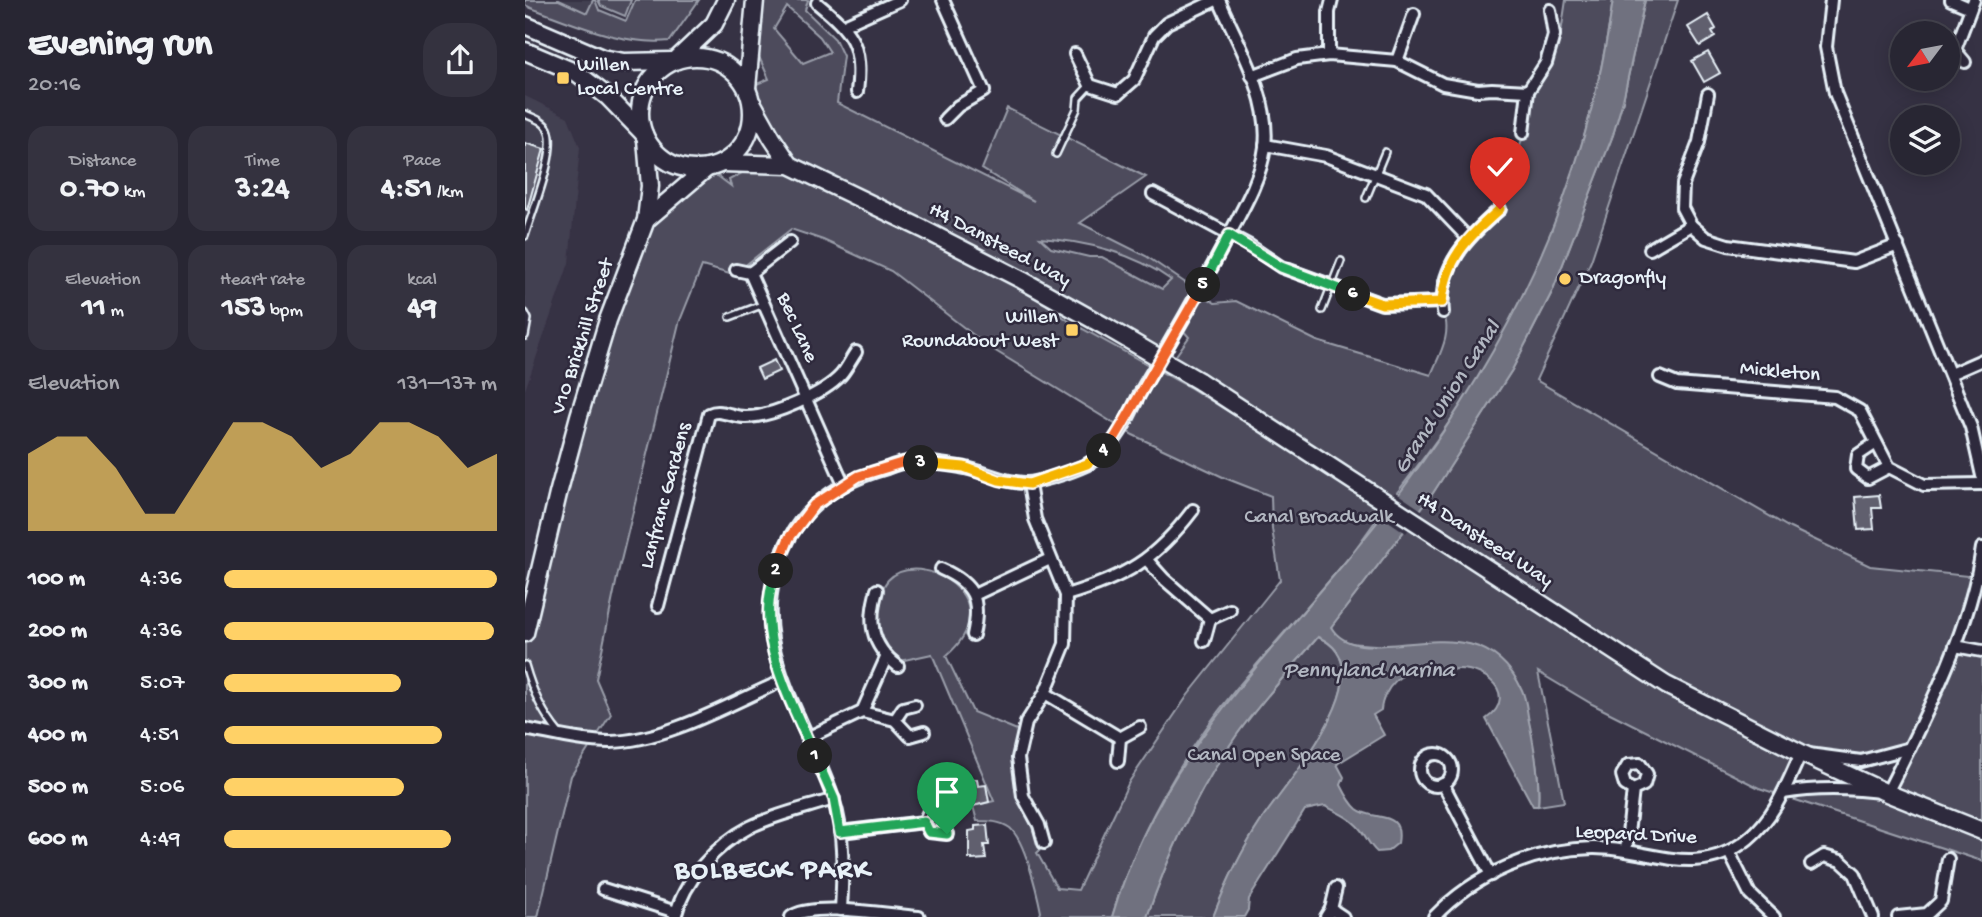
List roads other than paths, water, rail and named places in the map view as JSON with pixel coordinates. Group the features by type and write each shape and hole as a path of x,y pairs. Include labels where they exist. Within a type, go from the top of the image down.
{"street":[{"path":"525,51 577,73 633,115 645,89 714,24 726,0"},
{"path":"653,157 682,168 715,166 744,144 753,116 746,84 755,0"},
{"path":"844,25 900,0"},
{"path":"943,0 984,91 958,106 945,119"},
{"path":"841,910 843,863 834,799 782,681 773,651 769,623 774,578 789,538 814,505 844,485 859,476 908,461 964,467 999,480 1029,484 1087,464 1111,444 1196,299 1261,166 1265,145 1262,109 1252,76 1217,0 1167,23 1154,36 1134,80 1118,94 1090,85 1075,54"},
{"path":"1329,55 1329,12 1332,0"},
{"path":"1831,0 1826,47 1835,93 1971,427 1982,476"},
{"path":"1951,0 1972,4 1955,50 1965,62"},
{"path":"817,4 844,25 854,42 860,71 856,92"},
{"path":"1523,133 1528,92 1546,63 1554,35 1550,10"},
{"path":"1397,61 1414,14"},
{"path":"525,25 602,58 624,62 716,60 746,84 772,138 790,165"},
{"path":"1252,76 1297,59 1329,55 1397,61 1443,84 1478,90 1528,92"},
{"path":"1708,94 1699,142 1683,184 1682,208 1691,225 1706,238 1728,244 1854,262 1898,245"},
{"name":"V10 Brickhill Street","path":"525,633 558,494 608,320 646,220 653,157 633,115"},
{"path":"1265,145 1327,156 1426,194 1468,238"},
{"name":"H4 Dansteed Way","path":"715,166 790,165 936,235 1022,280 1199,381 1666,685 1887,793 1982,831"},
{"name":"V10 Brickhill Street","path":"646,220 715,166"},
{"path":"1153,194 1281,267 1382,304 1442,307 1444,282 1455,256 1468,238 1500,209"},
{"path":"1650,249 1691,225"},
{"path":"736,270 750,273 790,242"},
{"name":"Bec Lane","path":"750,273 844,485"},
{"name":"Bec Lane","path":"806,398 823,390 840,376 856,352"},
{"path":"1950,374 1982,360"},
{"name":"Mickleton","path":"1660,377 1677,384 1835,397 1860,411 1889,467"},
{"name":"Lanfranc Gardens","path":"658,606 709,414 716,410 744,418 765,415 806,398"},
{"path":"1876,443 1858,455 1856,469 1868,478 1889,467 1924,485 1982,484"},
{"path":"1029,484 1035,519 1066,595 1065,644 1045,693 1026,723 1018,758 1023,796 1039,825 1044,843"},
{"path":"1066,595 1100,585 1147,560 1176,533 1193,510"},
{"path":"1783,793 1811,788 1849,788 1887,793 1955,646 1977,581 1982,548"},
{"path":"974,595 1051,559"},
{"path":"1147,560 1164,579 1210,619"},
{"path":"941,569 960,578 974,595 978,613 973,635"},
{"path":"877,590 871,623 875,639 886,658 898,666"},
{"path":"1210,619 1230,610"},
{"path":"1204,641 1210,619"},
{"path":"1955,646 1982,651"},
{"path":"862,712 886,658"},
{"path":"525,729 611,742 646,737 664,733 782,681"},
{"path":"1045,693 1120,738"},
{"path":"895,720 903,708 915,705"},
{"path":"807,738 862,712 895,720 910,736 924,732"},
{"path":"1120,738 1140,727"},
{"path":"1118,761 1120,738"},
{"path":"1801,753 1861,761 1910,748"},
{"name":"Leopard Drive","path":"1434,917 1472,885 1527,858 1594,848 1671,860 1702,860 1729,852 1748,839 1768,819 1801,753"},
{"path":"1443,784 1491,875"},
{"path":"1626,851 1633,790"},
{"path":"603,889 676,914 692,879 718,849 750,827 834,799"},
{"path":"924,822 931,807 957,804"},
{"path":"840,832 924,822"},
{"path":"924,822 929,832 947,834"},
{"path":"1729,852 1751,894 1774,917"},
{"path":"1811,864 1824,856 1841,860 1855,874 1873,917"},
{"path":"1898,917 1927,914 1941,901 1948,859"},
{"path":"1336,888 1328,913 1343,917"},
{"path":"1444,906 1454,917"},
{"path":"791,917 817,909 919,917"}],"lane":[{"path":"1056,154 1076,109 1078,98 1090,85"},
{"path":"525,114 543,122 549,131 550,150 525,236"},
{"path":"1366,198 1385,152"},
{"path":"1322,310 1341,261"},
{"path":"730,317 764,304"},
{"path":"525,313 529,319 525,336"},
{"path":"525,665 532,688 548,720 562,736"}],"water":[{"name":"Pennyland Marina","path":"1613,0 1645,0 1613,135 1552,292 1512,370 1433,493 1331,627 1346,641 1368,646 1450,641 1478,647 1502,662 1522,690 1525,699 1537,766 1538,806 1533,806 1486,719 1496,709 1500,698 1498,689 1491,680 1469,670 1443,672 1439,667 1425,675 1409,673 1390,687 1381,710 1373,715 1384,735 1337,764 1344,777 1341,785 1352,804 1364,813 1392,820 1399,832 1398,843 1388,851 1377,852 1360,829 1344,816 1325,806 1305,810 1249,899 1244,917 1213,917 1247,844 1309,755 1326,727 1338,699 1343,674 1337,652 1318,637 1255,710 1209,778 1185,823 1147,917 1112,917 1131,863 1154,814 1181,768 1244,681 1350,556 1399,493 1445,429 1486,364 1522,297 1553,227 1579,155 1599,79"}],"place":[{"name":"Willen Local Centre","path":"563,78"},
{"name":"Dragonfly","path":"1565,279"},
{"name":"Willen Roundabout West","path":"1072,330"}],"district":[{"name":"BOLBECK PARK","path":"773,871"}],"water label":[{"name":"Grand Union Canal","path":"1448,398"}],"park label":[{"name":"Canal Broadwalk","path":"1319,518"},
{"name":"Canal Open Space","path":"1264,756"}]}
